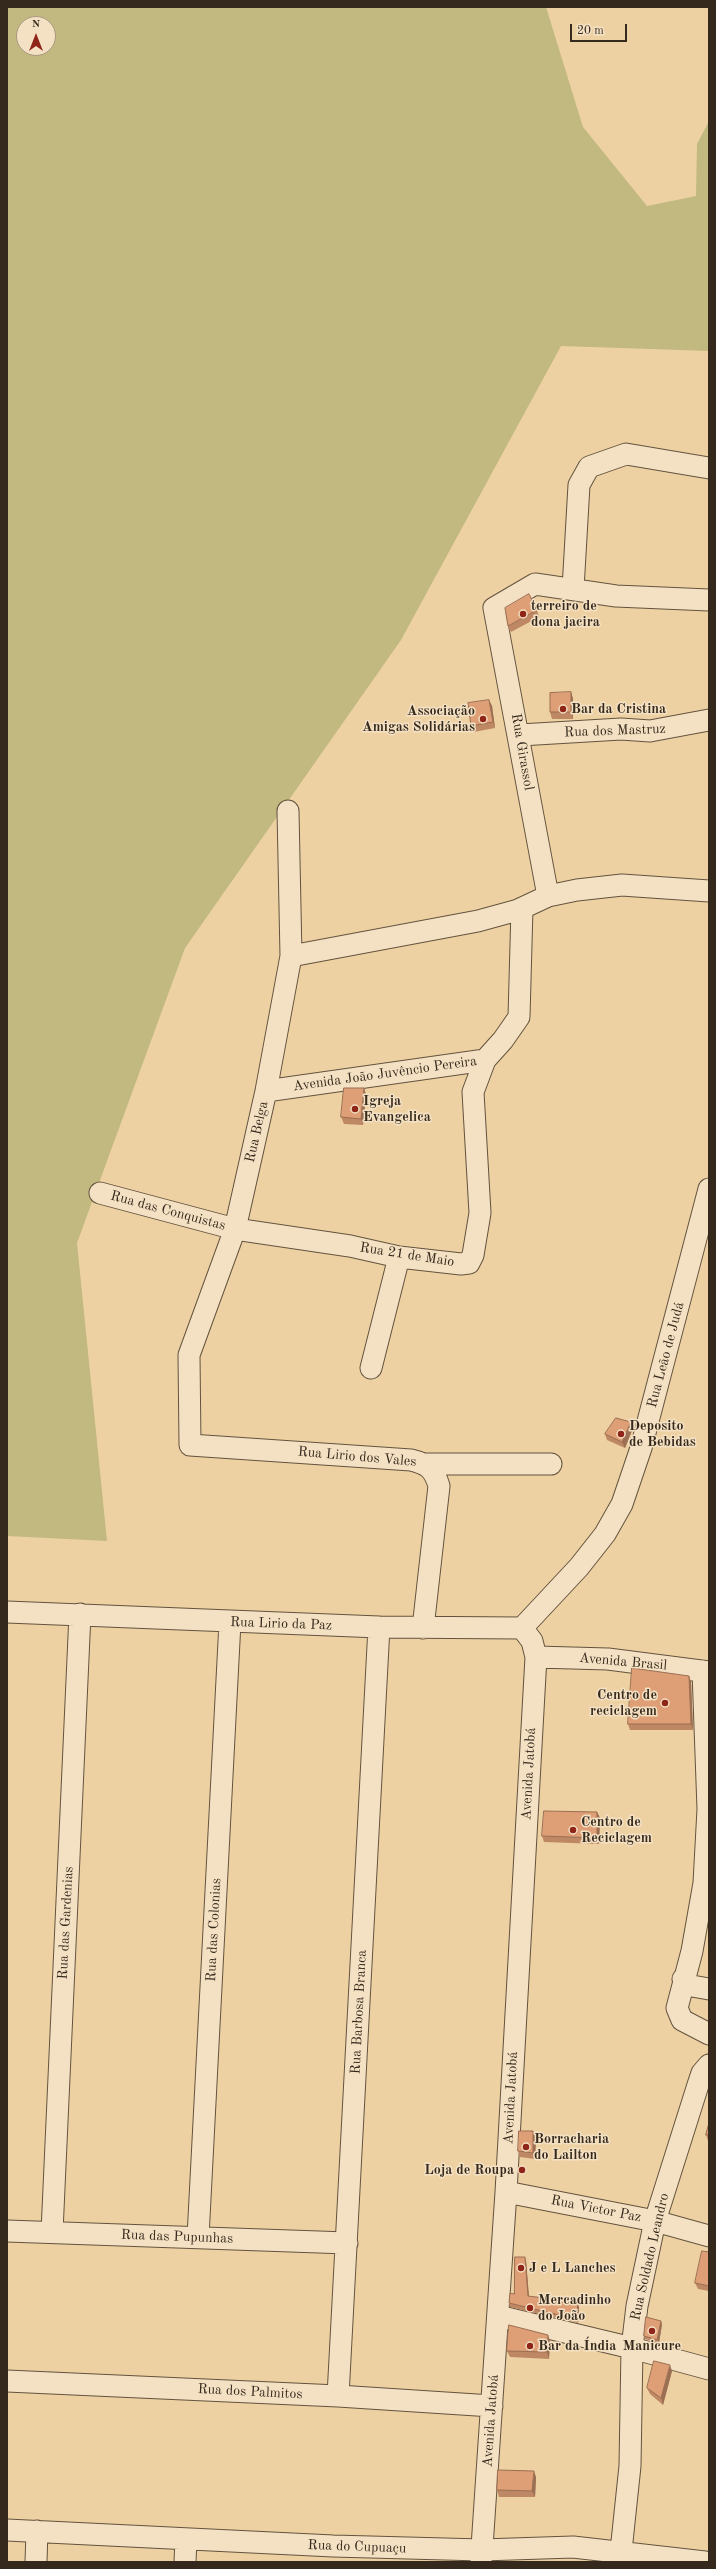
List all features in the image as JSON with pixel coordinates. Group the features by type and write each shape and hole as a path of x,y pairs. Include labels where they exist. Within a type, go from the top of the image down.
{"street":[{"path":"709,468 626,454 589,467 579,485 573,590 616,596 709,600"},
{"name":"Rua Girassol","path":"548,896 520,735 494,608 535,584 573,590"},
{"name":"Rua dos Mastruz","path":"520,735 621,729 650,731 709,720"},
{"name":"Rua Belga","path":"190,1445 189,1355 235,1229 266,1091 291,956 288,811"},
{"path":"291,956 478,921 522,908 548,896 577,890 622,885 709,891"},
{"name":"Avenida João Juvêncio Pereira","path":"266,1091 485,1060 503,1040 519,1017 522,908"},
{"name":"Rua 21 de Maio","path":"235,1229 350,1246 399,1257 462,1264 469,1262 473,1255 480,1213 473,1092 485,1060"},
{"name":"Rua Leão de Judá","path":"522,1628 600,1539 622,1504 641,1448 709,1189"},
{"name":"Rua das Conquistas","path":"100,1193 235,1229"},
{"path":"371,1368 399,1257"},
{"name":"Rua Lirio dos Vales","path":"190,1445 411,1460 426,1464 435,1472 440,1486 424,1628"},
{"path":"426,1464 551,1464"},
{"name":"Rua Lirio da Paz","path":"7,1612 380,1627 522,1628"},
{"name":"Rua das Gardenias","path":"52,2232 80,1614"},
{"name":"Rua das Colonias","path":"198,2238 230,1622"},
{"name":"Rua Barbosa Branca","path":"338,2396 380,1627"},
{"path":"522,1628 532,1641 536,1657"},
{"name":"Avenida Brasil","path":"536,1657 608,1659 706,1671"},
{"name":"Avenida Jatobá","path":"482,2556 506,2192 536,1657"},
{"path":"706,1671 708,1810 704,1883 692,1951 677,2002 678,2015 709,2034"},
{"path":"683,1979 692,1986 709,1989"},
{"name":"Rua Soldado Leandro","path":"621,2551 630,2466 632,2348 639,2298 655,2220 702,2073 709,2066"},
{"name":"Rua Victor Paz","path":"506,2192 655,2220 709,2236"},
{"name":"Rua das Pupunhas","path":"7,2231 346,2243"},
{"path":"498,2316 632,2348 709,2369"},
{"name":"Rua dos Palmitos","path":"7,2381 338,2396 492,2406"},
{"name":"Rua do Cupuaçu","path":"7,2530 186,2539 333,2554 482,2556 573,2547 621,2551 705,2562"},
{"path":"36,2562 37,2531"},
{"path":"185,2562 186,2539"}],"shaded area":[{"path":"7,7 546,7 583,127 647,206 696,196 697,144 709,121 709,351 561,346 401,640 185,948 77,1243 107,1541 7,1536"}],"building":[{"name":"terreiro de dona jacira","path":"529,594 537,610 508,626 505,608"},
{"path":"571,692 571,712 550,712 550,693"},
{"name":"Associação Amigas Solidárias","path":"489,700 493,722 471,726 468,703"},
{"name":"Igreja Evangelica","path":"344,1088 364,1088 361,1119 341,1117"},
{"path":"616,1418 631,1422 622,1442 605,1434"},
{"name":"Centro de reciclagem","path":"632,1668 689,1676 691,1724 628,1724"},
{"name":"Centro de Reciclagem","path":"544,1811 597,1812 597,1838 542,1836"},
{"path":"709,2123 709,2135 706,2135"},
{"path":"519,2131 533,2131 533,2153 518,2151"},
{"path":"702,2251 709,2252 709,2286 695,2283"},
{"path":"515,2257 525,2257 528,2296 552,2299 552,2302 578,2303 576,2319 509,2303 510,2293 514,2294"},
{"name":"Manicure","path":"646,2317 661,2321 657,2340 644,2336"},
{"name":"Bar da Índia","path":"509,2325 548,2335 547,2352 507,2351"},
{"path":"654,2361 670,2365 661,2398 647,2388"},
{"path":"498,2470 534,2471 532,2491 497,2490"}],"place":[{"name":"terreiro de dona jacira","path":"523,614"},
{"name":"Bar da Cristina","path":"563,709"},
{"name":"Associação Amigas Solidárias","path":"483,719"},
{"name":"Igreja Evangelica","path":"355,1109"},
{"name":"Deposito de Bebidas","path":"621,1434"},
{"name":"Centro de reciclagem","path":"665,1703"},
{"name":"Centro de Reciclagem","path":"573,1830"},
{"name":"Borracharia do Lailton","path":"526,2147"},
{"name":"Loja de Roupa","path":"522,2170"},
{"name":"J e L Lanches","path":"521,2268"},
{"name":"Mercadinho do João","path":"530,2308"},
{"name":"Manicure","path":"652,2331"},
{"name":"Bar da Índia","path":"530,2346"}]}
